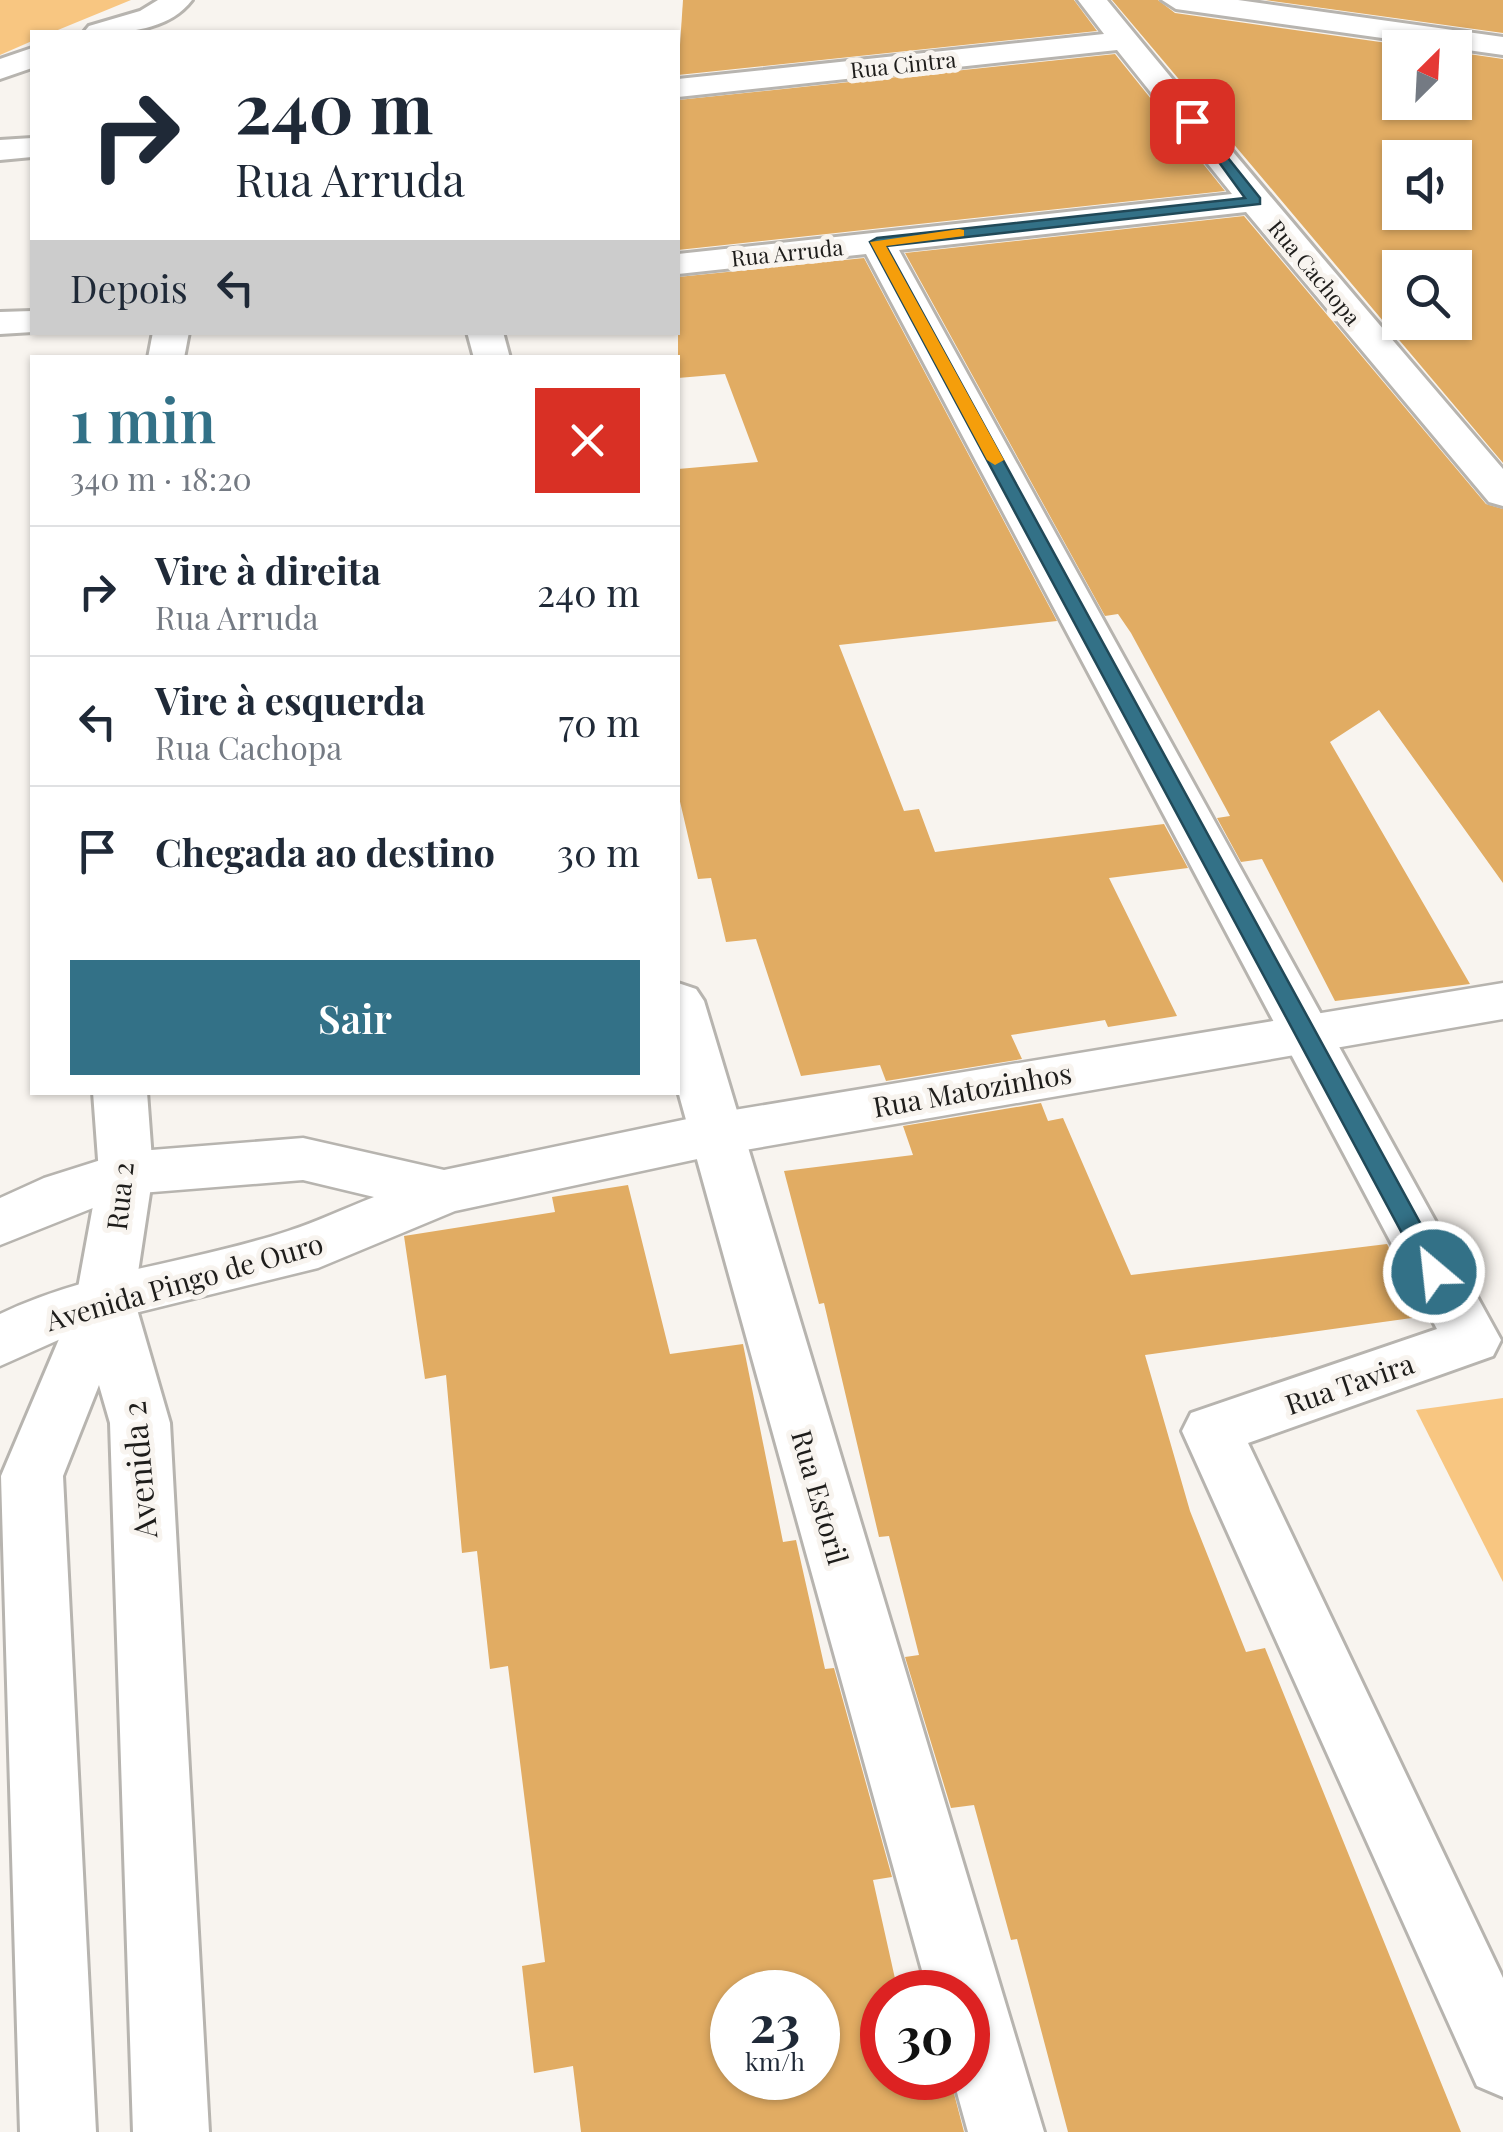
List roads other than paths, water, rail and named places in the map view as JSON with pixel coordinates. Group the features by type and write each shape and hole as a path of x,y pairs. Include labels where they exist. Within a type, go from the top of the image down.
{"street":[{"path":"107,30 150,17 178,0"},
{"name":"Rua Cachopa","path":"1092,0 1255,201 1503,494"},
{"path":"1176,0 1496,50"},
{"name":"Rua Cintra","path":"680,88 1128,40"},
{"path":"0,70 30,58"},
{"path":"0,150 30,148"},
{"name":"Rua Arruda","path":"680,264 1255,201"},
{"name":"Rua Tavira","path":"877,242 1472,1340 1212,1431 1503,2060"},
{"path":"0,324 30,322"},
{"name":"Rua Matozinhos","path":"444,1192 716,1134 1503,1001"},
{"name":"Rua Estoril","path":"680,1009 959,1970"},
{"name":"Rua 2","path":"105,1299 126,1173 120,1095"},
{"path":"0,1223 64,1193 126,1173 303,1158 444,1192"},
{"name":"Avenida Pingo de Ouro","path":"0,1342 54,1316 105,1299 297,1252 444,1192"},
{"path":"58,2132 32,1476 105,1299"},
{"name":"Avenida 2","path":"105,1299 140,1423 172,2132"},
{"path":"990,2077 1006,2132"}]}
